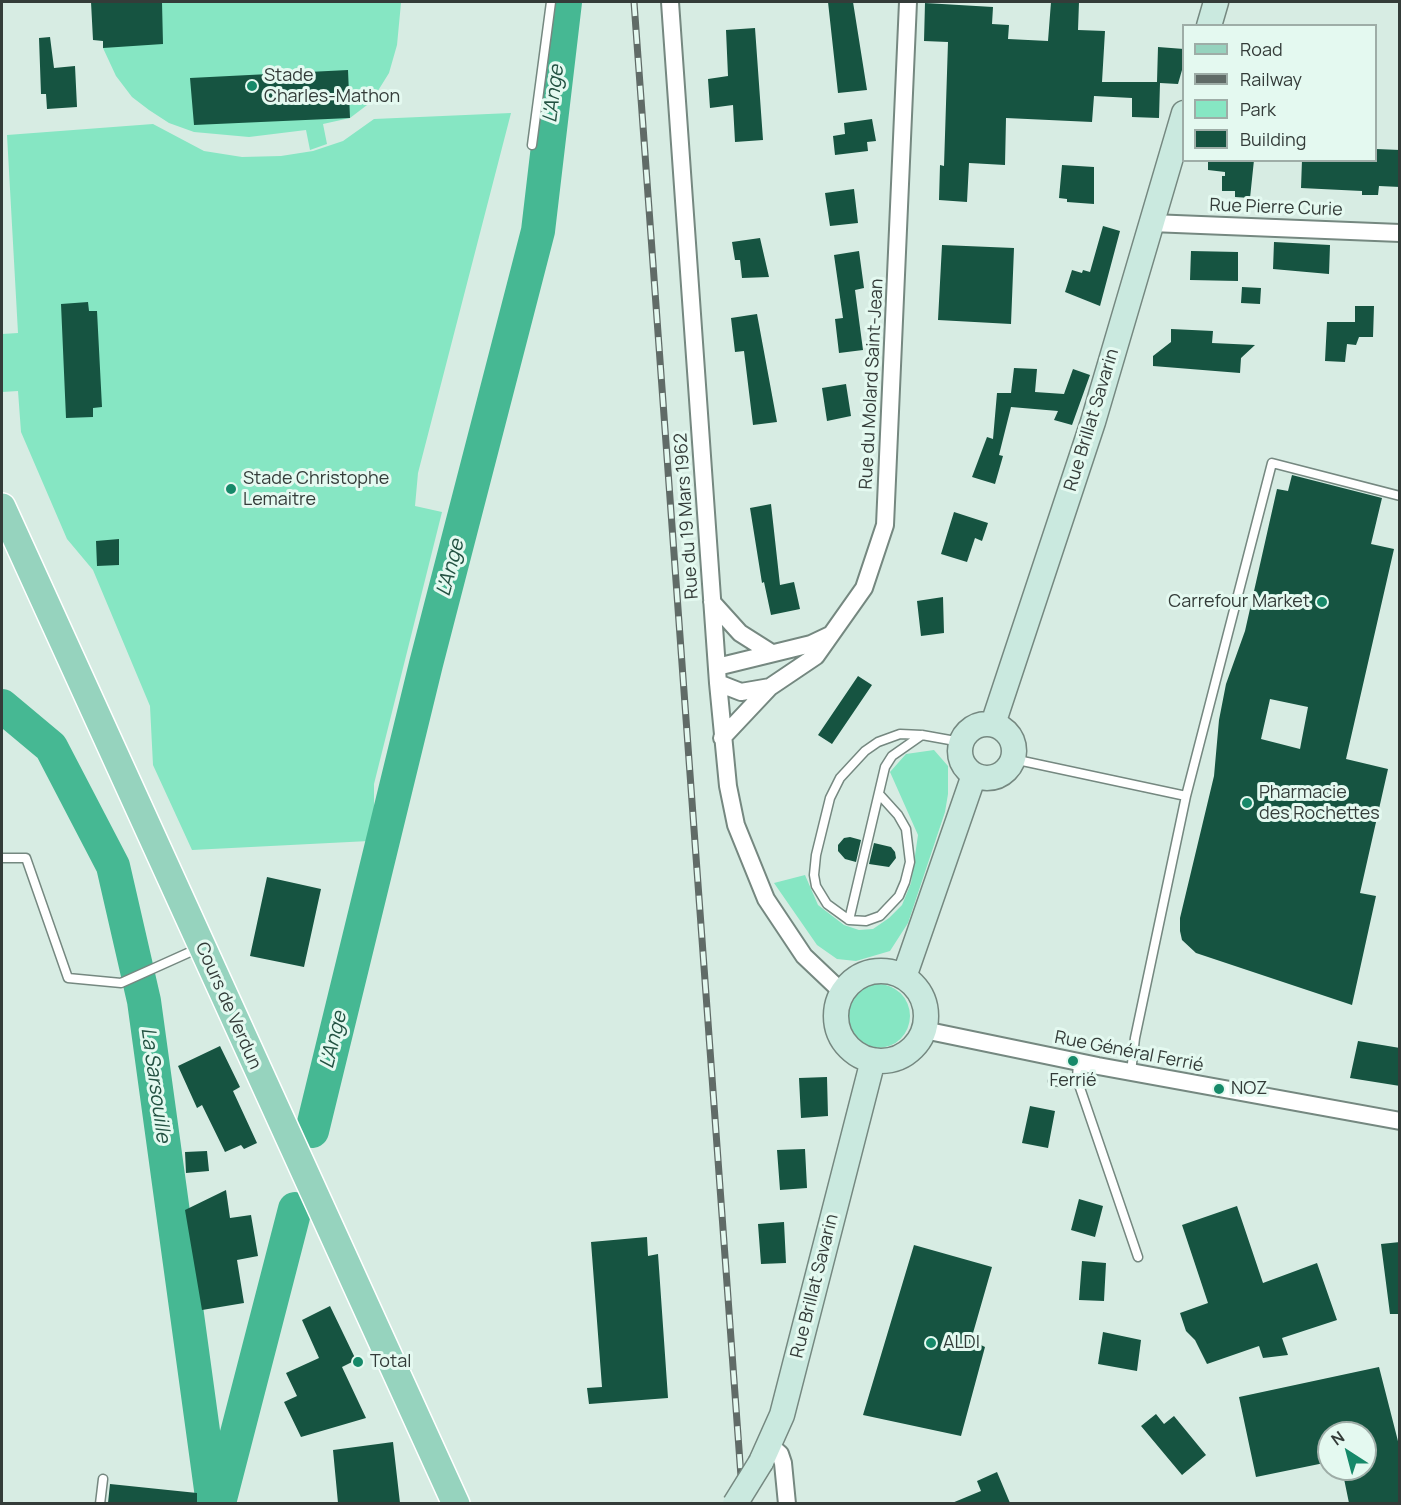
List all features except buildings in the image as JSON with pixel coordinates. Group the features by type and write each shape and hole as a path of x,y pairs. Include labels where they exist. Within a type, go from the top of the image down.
{"main road":[{"path":"1210,24 1216,2"},
{"name":"Rue Brillat Savarin","path":"993,724 1093,422 1182,120"},
{"name":"Cours de Verdun","path":"2,507 456,1503"},
{"path":"985,723 993,724 1008,733 1015,750 1013,759 1010,766 998,776 990,778 974,775 963,765 960,758 961,742 970,729 985,723"},
{"path":"904,977 926,920 974,775"},
{"path":"881,971 904,977 918,989 926,1011 924,1030 912,1048 901,1056 887,1060 873,1060 851,1049 838,1029 838,1004 843,993 853,981 866,973 881,971"},
{"name":"Rue Brillat Savarin","path":"735,1503 766,1454 782,1415 873,1060"}],"street":[{"name":"Rue du 19 Mars 1962","path":"670,2 722,738 736,825 765,899 804,956 843,993"},
{"name":"Rue du Molard Saint-Jean","path":"770,687 816,656 834,633 864,588 885,525 908,2"},
{"name":"Rue Pierre Curie","path":"1151,223 1400,233"},
{"path":"712,602 740,633 770,652"},
{"path":"717,675 770,652 811,644 834,633"},
{"path":"717,675 741,692 770,687"},
{"path":"722,738 770,687"},
{"name":"Rue Général Ferrié","path":"924,1030 1078,1071 1131,1072 1400,1121"},
{"path":"766,1454 780,1455 783,1463 787,1503"}],"lane":[{"path":"532,145 550,2"},
{"path":"1131,1072 1135,1038 1186,796 1272,462 1400,496"},
{"path":"879,794 898,815 906,829 909,862 905,882 899,896 880,916 866,921 849,920 827,904 816,886 814,875 816,855 830,798 840,778 865,751 878,742 900,734 922,735 961,742"},
{"path":"849,920 885,767 892,756 922,735"},
{"path":"1013,759 1186,796"},
{"path":"2,858 26,858 68,978 121,983 201,947"},
{"path":"1053,1081 1071,1083 1078,1071"},
{"path":"1078,1071 1138,1257"},
{"path":"100,1503 103,1479"}],"green space":[{"name":"Stade Charles-Mathon","path":"103,2 434,2 401,3 397,45 389,73 371,102 350,118 323,124 327,144 310,150 306,130 249,137 194,132 169,123 149,110 132,97 116,76 103,48"},
{"name":"Stade Christophe Lemaitre","path":"511,113 418,473 415,506 442,512 374,784 374,819 369,841 192,850 153,765 150,706 93,570 67,539 21,432 18,391 2,392 2,334 18,333 7,135 153,124 204,151 242,157 281,156 313,151 343,141 374,119"},
{"path":"934,750 948,766 948,794 945,812 908,923 890,951 856,961 837,959 817,945 774,883 805,875 818,905 844,925 859,930 873,929 889,918 902,905 911,883 918,835 890,772 906,754"},
{"path":"878,984 890,986 901,993 908,1004 910,1016 908,1028 901,1039 890,1046 878,1048 866,1046 855,1039 848,1028 846,1016 848,1004 855,993 866,986"}],"waterway":[{"name":"L'Ange","path":"312,1131 426,664 538,231 565,2"},
{"name":"La Sarsouille","path":"2,706 51,747 113,866 144,1001 213,1504"},
{"name":"L'Ange","path":"219,1503 295,1209"}],"railway":[{"path":"634,2 743,1504"}],"place":[{"name":"Stade Charles-Mathon","path":"252,86"},
{"name":"Stade Christophe Lemaitre","path":"231,489"},
{"name":"Carrefour Market","path":"1322,602"},
{"name":"Pharmacie des Rochettes","path":"1247,803"},
{"name":"Ferrié","path":"1073,1061"},
{"name":"NOZ","path":"1219,1089"},
{"name":"ALDI","path":"931,1343"},
{"name":"Total","path":"358,1362"}]}
